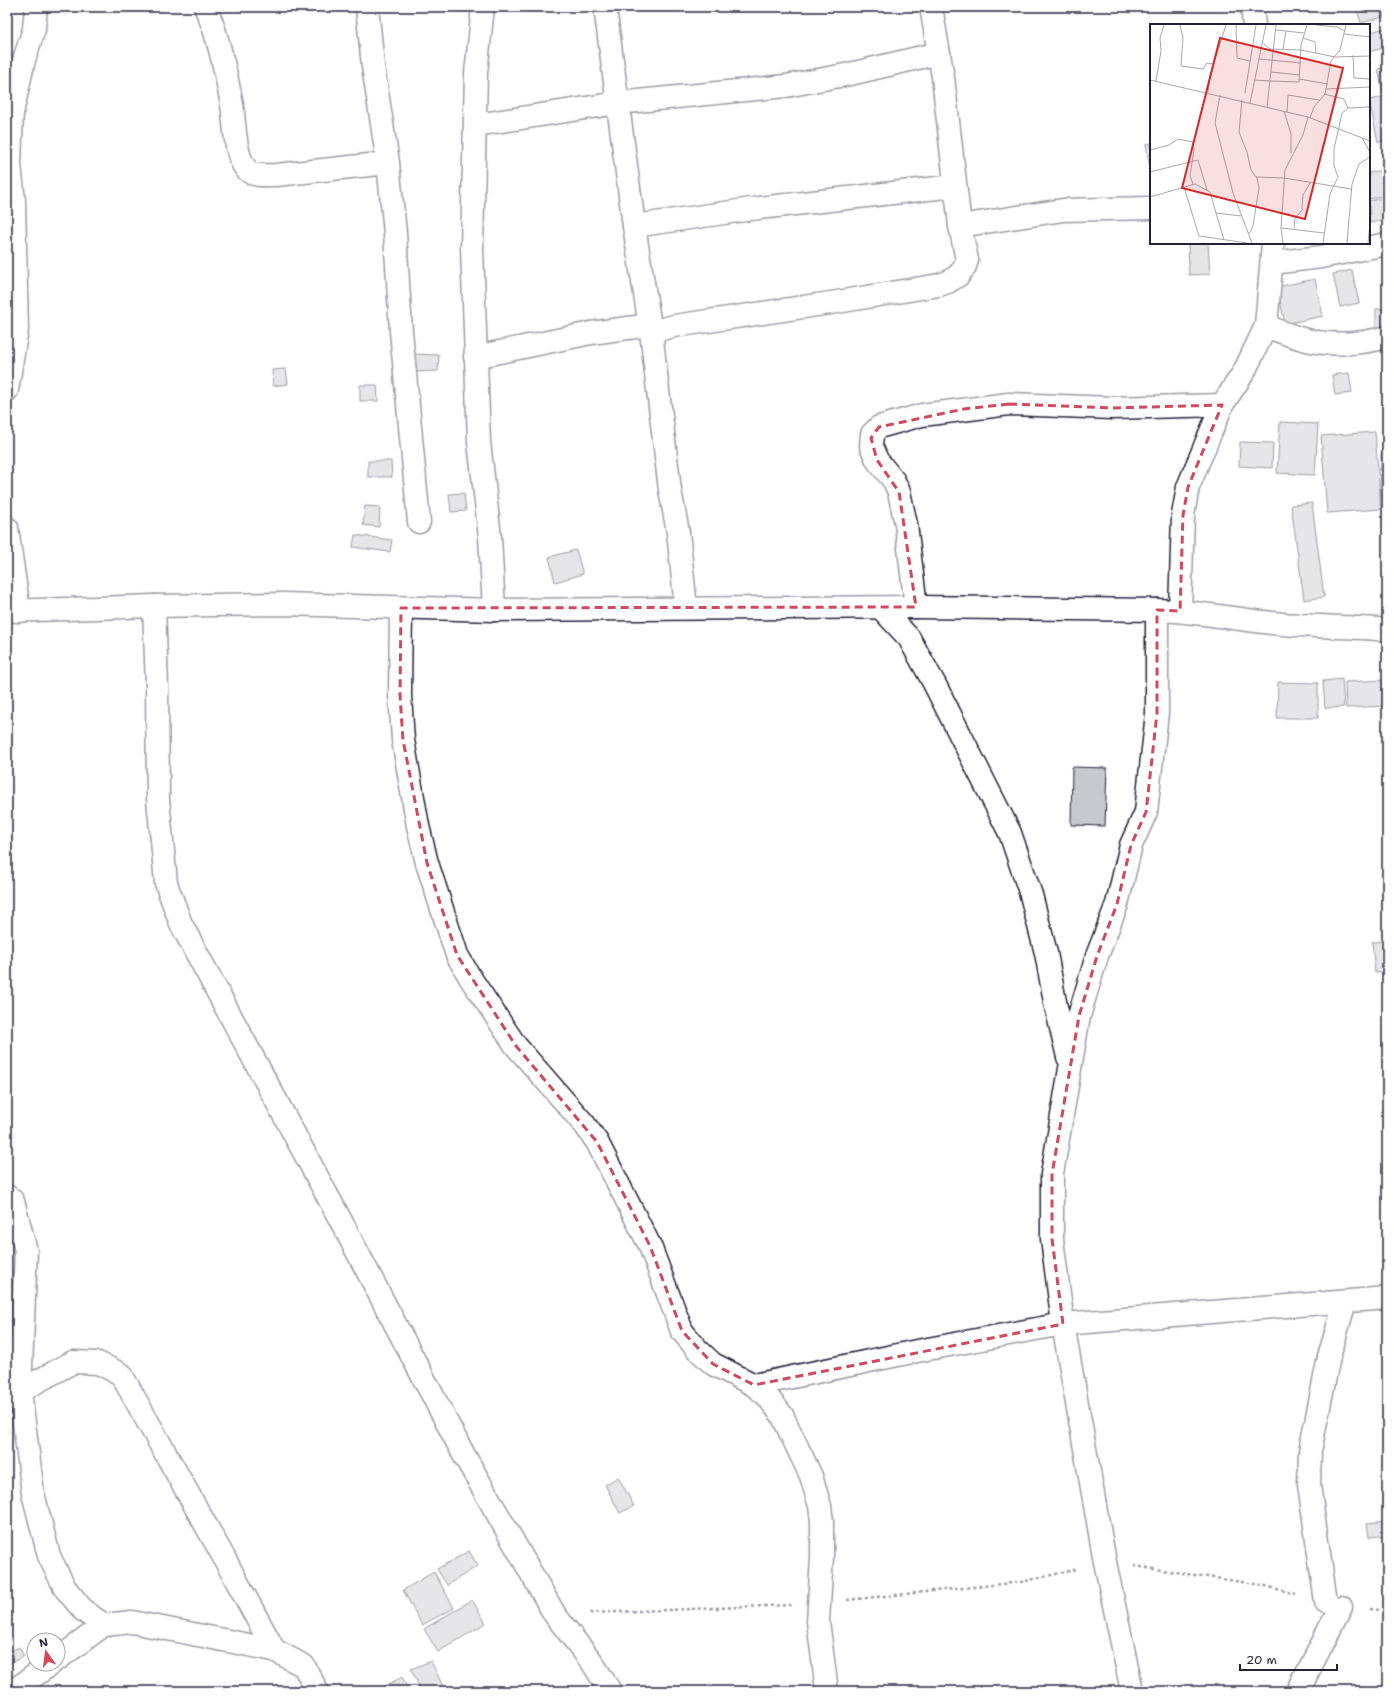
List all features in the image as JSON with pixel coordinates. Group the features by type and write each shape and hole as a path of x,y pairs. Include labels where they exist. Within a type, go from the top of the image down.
{"street":[{"path":"7,390 17,328 11,292 14,202 10,164 12,113 24,60 34,29 36,7"},
{"path":"205,7 211,22 227,81 239,149 245,167 248,171 258,175 276,175 388,163"},
{"path":"367,7 373,66 388,163 398,274 401,331 419,522"},
{"path":"483,7 476,73 472,248 479,442 490,537 494,610"},
{"path":"605,7 634,226 650,328 670,490 678,532 686,608"},
{"path":"475,357 591,333 674,326 837,302 948,282 963,271 967,263 960,226 939,53 931,7"},
{"path":"1252,7 1254,24"},
{"path":"476,125 618,103 786,86 850,74 939,53"},
{"path":"634,226 759,208 956,186"},
{"path":"960,226 1063,210 1150,208"},
{"path":"1180,610 1183,515 1188,486 1222,406 1244,372 1266,326 1272,253 1321,257 1387,244"},
{"path":"1266,326 1307,340 1327,343 1351,343 1387,337"},
{"path":"916,607 906,524 900,492 894,481 877,460 871,446 872,434 879,427 922,415 1009,404 1112,408 1222,406"},
{"path":"7,528 13,611 154,606 283,604 494,610 916,607 1180,610 1273,623 1349,626 1387,630"},
{"path":"154,606 157,686 158,799 166,883 181,924 342,1221 464,1455 555,1615 592,1662 610,1691"},
{"path":"401,608 400,695 403,740 418,826 457,955 471,979 516,1046 585,1125 597,1142 650,1246 682,1331 697,1349 714,1364 754,1385 766,1395 782,1415 817,1491 822,1521 818,1621 827,1691"},
{"path":"881,608 909,638 1010,833 1033,902 1046,953 1056,1007 1070,1065"},
{"path":"1132,1691 1105,1562 1063,1324 1052,1239 1052,1174 1079,1016 1097,956 1117,904 1131,845 1146,812 1157,713 1157,610"},
{"path":"7,1196 13,1201 26,1251 13,1394 33,1493 49,1556 65,1588 84,1611 104,1625"},
{"path":"754,1385 917,1351 1063,1324 1387,1298"},
{"path":"1298,1691 1333,1604 1309,1485 1310,1451 1329,1357 1345,1302"},
{"path":"13,1394 73,1362 98,1363 121,1374 274,1650"},
{"path":"66,1653 104,1625 132,1622 274,1650 304,1666 317,1691"},
{"path":"18,1690 41,1672"}],"path":[{"path":"1105,1562 1262,1585"}],"highlighted area":[{"path":"1009,404 1112,408 1222,405 1188,487 1183,515 1180,611 1157,610 1157,713 1146,812 1131,845 1117,904 1097,956 1079,1016 1052,1174 1052,1239 1063,1324 754,1385 713,1364 682,1331 650,1246 597,1142 516,1046 457,955 427,863 403,740 400,695 401,608 916,607 899,492 877,460 871,438 879,427 964,409"}],"building":[{"path":"1334,7 1353,7 1335,12"},
{"path":"1356,7 1384,7 1386,16 1361,23"},
{"path":"1387,28 1387,47 1370,52 1370,32"},
{"path":"1387,67 1387,140 1378,142 1370,100 1384,97 1378,69"},
{"path":"1150,143 1150,170 1146,144"},
{"path":"1387,169 1387,195 1370,199 1370,173"},
{"path":"1383,198 1387,220 1370,223 1370,201"},
{"path":"1188,244 1208,244 1210,274 1189,275"},
{"path":"1352,270 1359,303 1340,307 1333,274"},
{"path":"1315,279 1323,316 1285,324 1277,287"},
{"path":"1376,309 1387,309 1387,331 1376,332"},
{"path":"414,354 439,355 438,371 414,372"},
{"path":"286,369 288,384 273,386 272,370"},
{"path":"1349,373 1352,393 1335,395 1332,375"},
{"path":"360,385 377,385 378,401 360,401"},
{"path":"1280,422 1318,424 1315,475 1277,473"},
{"path":"1375,432 1381,509 1327,513 1321,436"},
{"path":"1240,442 1273,443 1272,468 1239,466"},
{"path":"1381,454 1387,454 1387,505 1380,505"},
{"path":"368,461 391,461 392,477 368,477"},
{"path":"464,493 466,511 451,512 449,494"},
{"path":"1312,503 1324,597 1304,600 1291,505"},
{"path":"365,506 380,507 379,527 363,525"},
{"path":"355,535 392,540 390,552 353,547"},
{"path":"576,550 583,574 555,582 549,557"},
{"path":"1342,679 1344,707 1325,708 1323,681"},
{"path":"1387,680 1387,706 1346,708 1345,682"},
{"path":"1278,682 1318,683 1318,718 1277,718"},
{"path":"1072,767 1107,768 1105,826 1071,825"},
{"path":"1387,941 1387,972 1375,973 1372,942"},
{"path":"618,1477 634,1506 620,1513 605,1485"},
{"path":"1387,1521 1387,1536 1369,1538 1367,1523"},
{"path":"469,1551 478,1566 447,1585 437,1569"},
{"path":"434,1572 454,1608 422,1625 403,1590"},
{"path":"472,1600 486,1623 438,1652 424,1629"},
{"path":"19,1647 24,1656 7,1665 7,1653"},
{"path":"431,1661 445,1691 421,1690 411,1669"},
{"path":"402,1677 409,1691 376,1691"}]}
